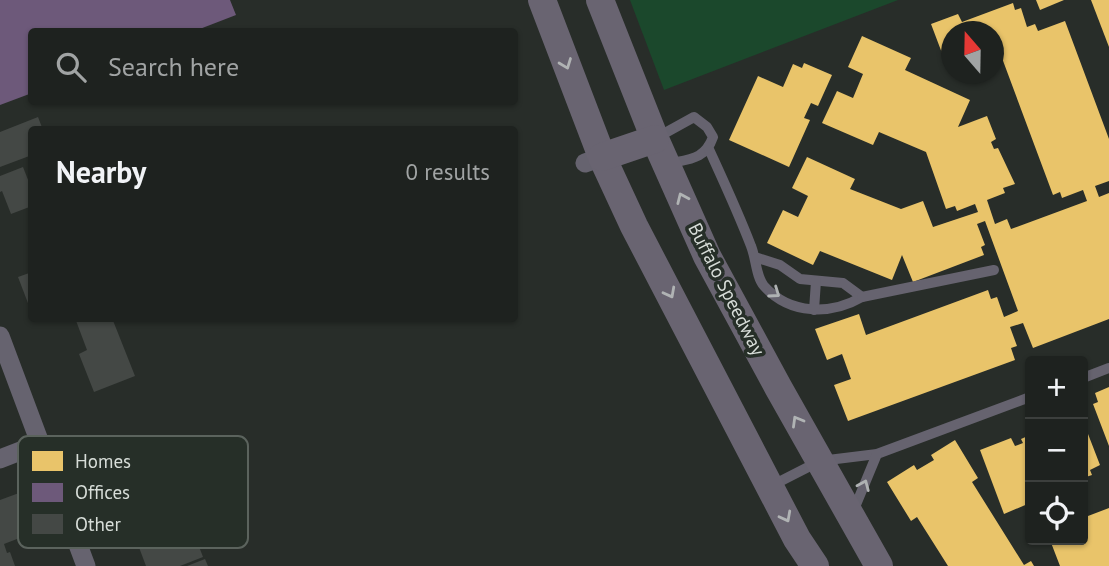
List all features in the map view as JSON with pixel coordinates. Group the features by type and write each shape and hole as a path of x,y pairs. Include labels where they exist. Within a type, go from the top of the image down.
{"main road":[{"path":"542,0 593,160 634,226 797,539 815,566"},
{"name":"Buffalo Speedway","path":"600,0 707,256 880,566"},
{"path":"593,160 661,151"}],"street":[{"path":"0,336 38,436"},
{"path":"0,459 18,452"},
{"path":"79,548 86,566"}],"lane":[{"path":"694,117 707,127 713,137 701,156 661,151 694,117"},
{"path":"708,147 755,257 762,284 777,298 821,312 850,305 862,297 994,270"},
{"path":"755,257 780,265 800,279 843,283 862,297"},
{"path":"814,310 816,281"},
{"path":"1088,376 1109,368"},
{"path":"770,486 820,461 877,454 1025,399"},
{"path":"851,516 877,454"}],"green space":[{"path":"630,0 898,0 664,90"}],"building: Homes":[{"path":"1036,0 1064,0 1040,10"},
{"path":"1091,0 1109,0 1109,47"},
{"path":"1013,3 1015,10 1021,8 1027,27 1035,24 1038,31 1065,21 1109,139 1109,181 1095,186 1099,197 1109,193 1109,319 1033,348 1023,323 1010,327 1017,346 1011,348 1015,360 848,421 834,385 851,379 842,354 827,360 815,329 859,314 866,335 988,290 991,299 997,297 1004,317 1018,311 985,221 977,224 985,245 981,247 984,255 913,282 902,255 892,280 820,251 813,265 767,243 783,210 798,217 808,196 792,188 807,157 855,179 850,189 901,209 923,201 933,227 978,212 975,204 957,211 955,206 946,209 926,152 879,132 873,145 822,123 837,91 853,98 863,74 848,67 862,36 911,58 905,70 970,100 958,127 987,116 996,139 991,142 994,149 998,148 1015,184 1003,188 1005,193 987,200 995,224 1007,219 1011,229 1087,201 1083,190 1062,198 1060,192 1053,195 1004,63 1004,21 965,21"},
{"path":"958,14 962,21 941,21 941,50 931,24"},
{"path":"804,63 832,75 818,106 811,103 804,118 810,120 789,167 729,140 758,76 783,87 793,64 802,68"},
{"path":"1109,387 1109,446 1093,404 1098,402 1095,393"},
{"path":"1088,434 1100,465 1090,470 1092,475 1088,476"},
{"path":"1025,437 1025,505 1004,514 980,450 1011,438 1015,446 1023,443 1021,439"},
{"path":"955,440 978,478 972,482 1024,565 1031,561 1034,566 948,566 917,517 911,521 887,482 914,465 917,470 934,460 931,455"},
{"path":"1109,508 1109,566 1060,566 1052,545 1088,545 1088,516"}],"building: Offices":[{"path":"0,0 230,0 236,15 202,28 28,28 28,94 0,105"}],"building: Other":[{"path":"38,117 41,126 28,126 28,156 0,167 0,132"},
{"path":"23,167 28,180 28,208 11,214 2,191 0,192 0,176"},
{"path":"28,273 28,303 18,277"},
{"path":"76,322 114,322 135,376 94,392 79,354 87,350"},
{"path":"18,493 18,539 4,544 15,566 0,566 0,500"},
{"path":"139,548 200,548 203,557 180,566 146,566"},
{"path":"205,559 208,566 187,566"}]}
